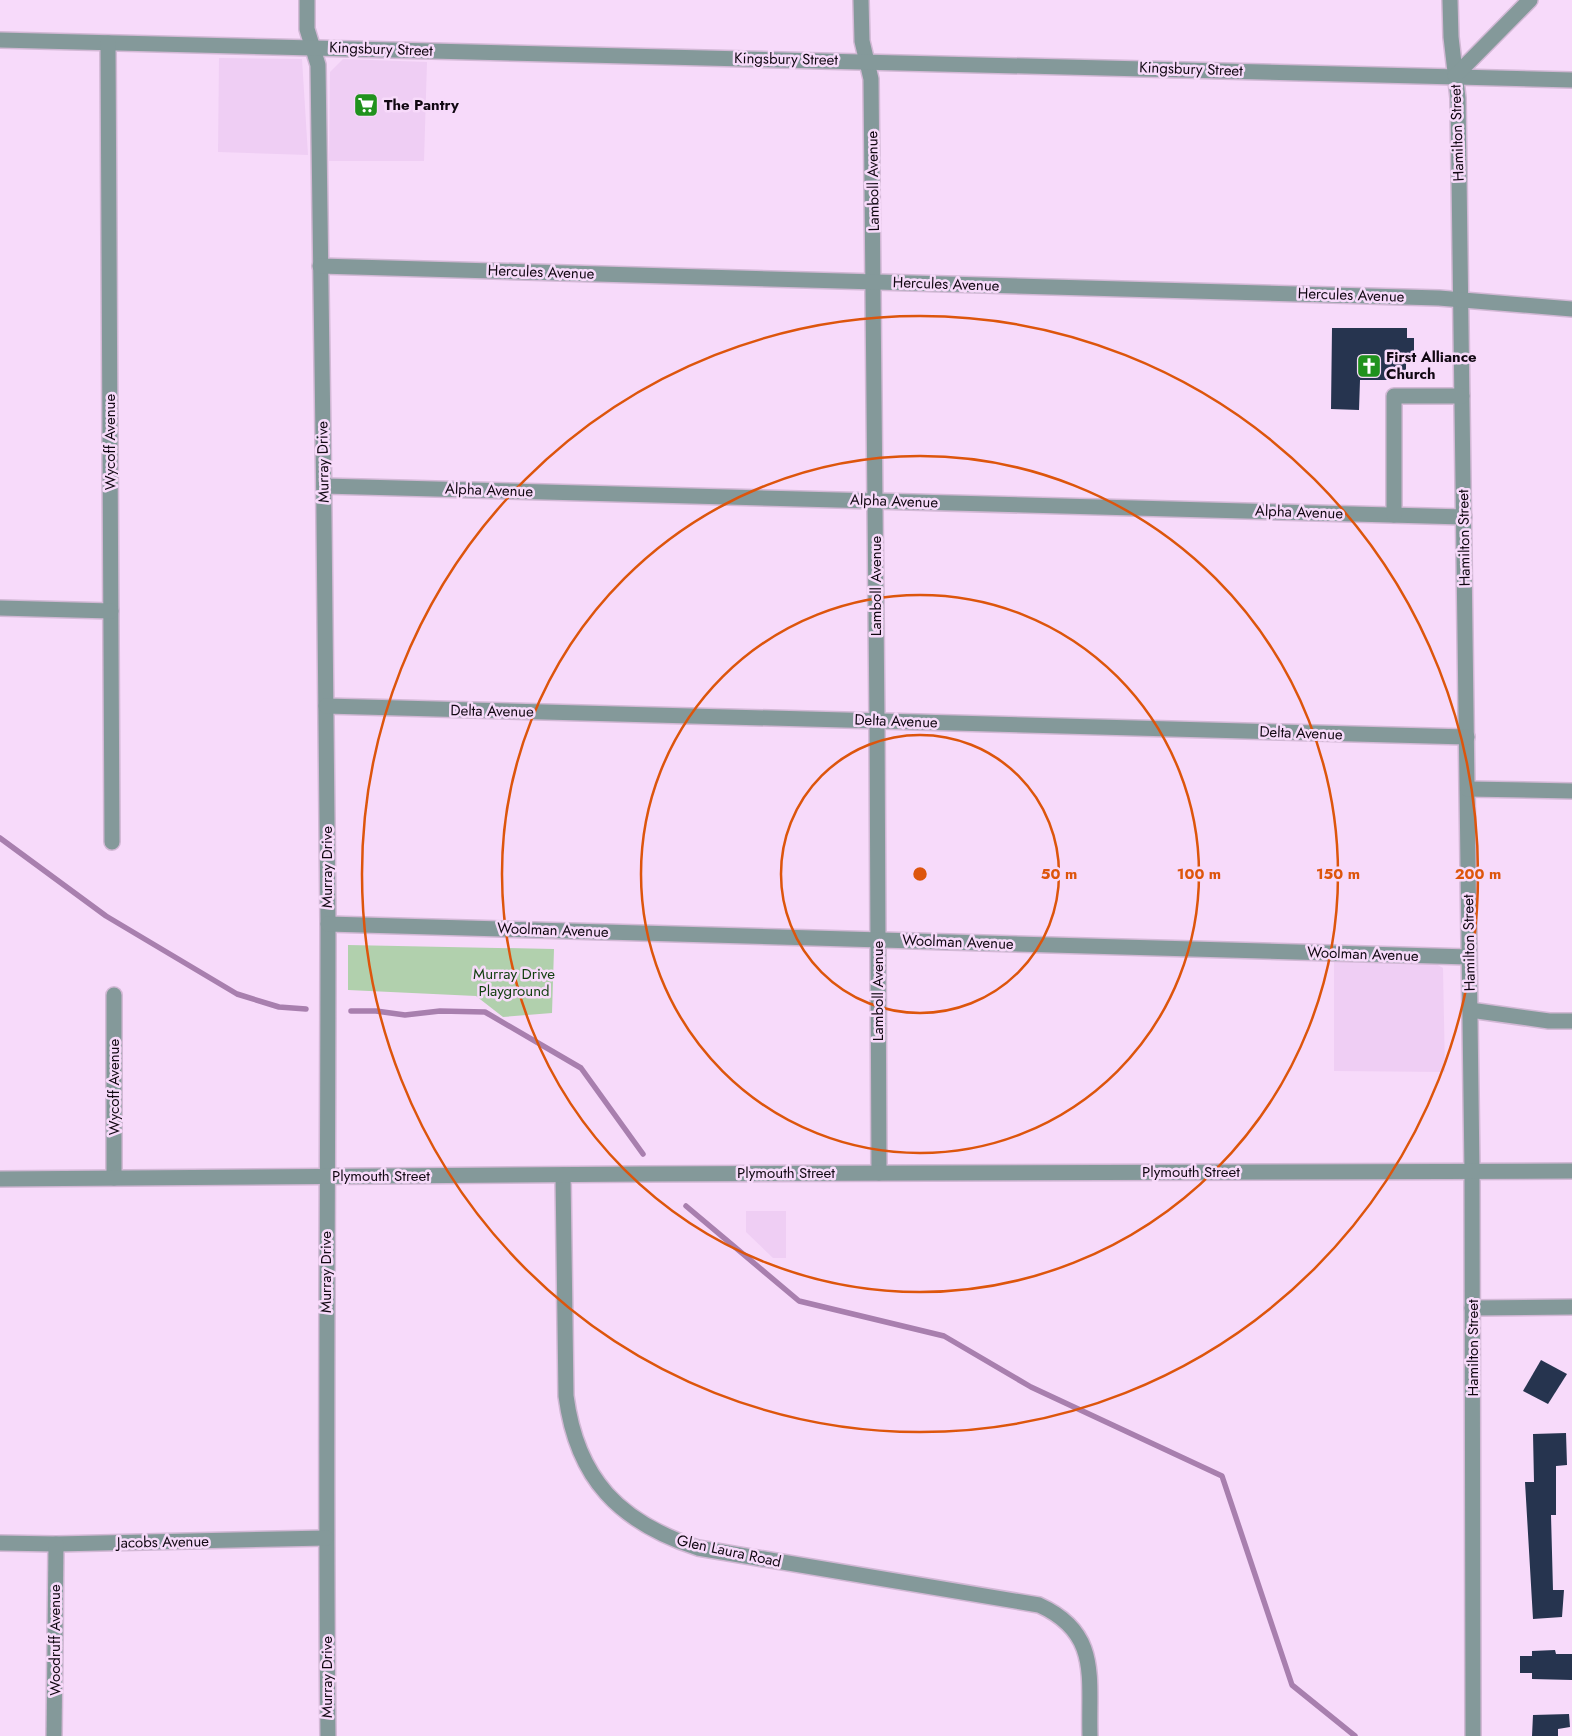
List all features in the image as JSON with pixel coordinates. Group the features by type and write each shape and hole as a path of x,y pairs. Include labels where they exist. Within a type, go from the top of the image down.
{"street":[{"name":"Murray Drive","path":"307,0 307,29 318,65 324,486 328,924 326,1176 328,1736"},
{"name":"Lamboll Avenue","path":"861,0 862,42 871,78 878,721 879,1173"},
{"name":"Hamilton Street","path":"1450,0 1458,98 1468,789 1472,1171 1473,1736"},
{"path":"1455,76 1530,0"},
{"name":"Kingsbury Street","path":"0,40 1572,80"},
{"name":"Wycoff Avenue","path":"108,43 112,842"},
{"name":"Hercules Avenue","path":"320,266 1460,300 1572,309"},
{"path":"1394,515 1394,396 1462,396"},
{"name":"Alpha Avenue","path":"324,486 1464,517"},
{"path":"0,608 111,611"},
{"name":"Delta Avenue","path":"326,706 1467,737"},
{"path":"1468,789 1572,790"},
{"name":"Woolman Avenue","path":"328,924 1469,957"},
{"name":"Wycoff Avenue","path":"114,995 114,1178"},
{"path":"1470,1010 1549,1021 1572,1021"},
{"name":"Plymouth Street","path":"0,1179 879,1173 1572,1171"},
{"name":"Glen Laura Road","path":"563,1175 566,1396 570,1426 581,1455 595,1480 616,1503 637,1522 669,1539 698,1548 1029,1604 1054,1612 1078,1633 1084,1645 1088,1672 1090,1736"},
{"path":"1472,1308 1572,1307"},
{"name":"Jacobs Avenue","path":"0,1543 56,1544 326,1538"},
{"name":"Woodruff Avenue","path":"54,1736 56,1544"}],"shaded area":[{"path":"219,58 302,59 308,155 218,152"},
{"path":"343,59 427,62 424,161 329,161 330,72"},
{"path":"1334,960 1436,964 1443,968 1445,1072 1334,1071"},
{"path":"746,1211 786,1211 786,1258 773,1258 746,1232"}],"green space":[{"name":"Murray Drive Playground","path":"348,945 554,949 552,1013 503,1017 476,996 348,990"}],"building":[{"name":"First Alliance Church","path":"1332,328 1407,328 1407,338 1414,338 1414,353 1406,353 1406,380 1360,380 1359,410 1331,409"},
{"path":"1541,1360 1567,1374 1548,1404 1523,1391"},
{"path":"1566,1433 1567,1465 1556,1466 1556,1515 1551,1515 1553,1590 1564,1590 1562,1617 1533,1619 1525,1482 1534,1482 1533,1434"},
{"path":"1555,1650 1556,1654 1572,1654 1572,1680 1532,1679 1532,1673 1520,1673 1520,1656 1532,1656 1532,1651"},
{"path":"1569,1714 1570,1727 1558,1729 1558,1736 1532,1736 1533,1715"}],"waterway":[{"path":"0,838 106,916 237,994 279,1007 306,1009"},
{"path":"351,1011 376,1011 405,1015 440,1011 485,1012 581,1068 643,1154"},
{"path":"686,1206 799,1301 944,1336 1031,1387 1222,1476 1292,1685 1355,1736"}],"place":[{"name":"The Pantry","path":"366,105"},
{"name":"First Alliance Church","path":"1369,366"}]}
